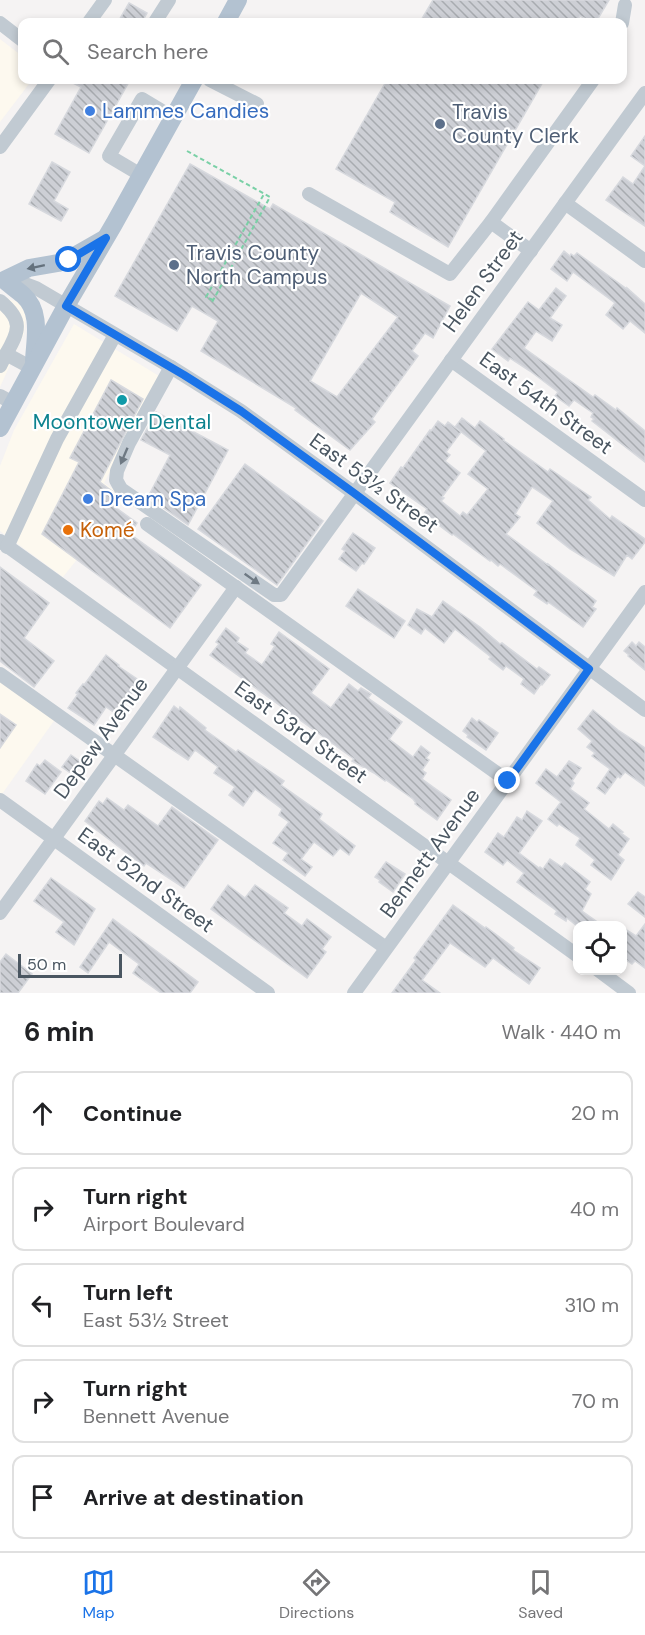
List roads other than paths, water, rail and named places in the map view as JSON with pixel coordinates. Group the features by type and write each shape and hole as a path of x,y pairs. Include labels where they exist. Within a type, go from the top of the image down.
{"main road":[{"path":"228,18 238,0"},
{"path":"0,427 6,400 33,367 192,84"},
{"path":"2,280 29,268 69,260 106,238"},
{"path":"2,280 25,296 33,308 36,324 33,367"}],"street":[{"path":"92,18 105,0"},
{"path":"158,18 169,0"},
{"path":"623,18 625,5"},
{"path":"0,23 18,37"},
{"path":"0,147 46,84"},
{"path":"218,84 257,104"},
{"path":"309,194 450,274 491,222 590,84"},
{"name":"Helen Street","path":"171,367 129,443 117,471 116,480 121,489 274,595 280,595 645,93"},
{"path":"141,175 109,156 142,99 172,117"},
{"path":"565,203 645,261"},
{"path":"491,222 531,251"},
{"path":"2,280 20,282 36,288 66,306"},
{"path":"0,301 16,318 18,328 15,339 3,360 33,367"},
{"name":"East 53½ Street","path":"66,306 241,411 645,710"},
{"path":"4,544 57,439 115,335"},
{"name":"East 54th Street","path":"451,360 645,500"},
{"path":"147,524 508,781"},
{"name":"East 53rd Street","path":"4,544 573,952"},
{"name":"Depew Avenue","path":"0,913 236,587"},
{"name":"Bennett Avenue","path":"354,993 645,592"},
{"path":"0,674 386,948"},
{"name":"East 52nd Street","path":"0,800 268,993"},
{"path":"605,975 629,993"}],"place":[{"name":"Lammes Candies","path":"90,111"},
{"name":"Travis County Clerk","path":"440,124"},
{"name":"Travis County North Campus","path":"174,265"},
{"name":"Moontower Dental","path":"122,400"},
{"name":"Dream Spa","path":"88,499"},
{"name":"Komé","path":"68,530"}]}
